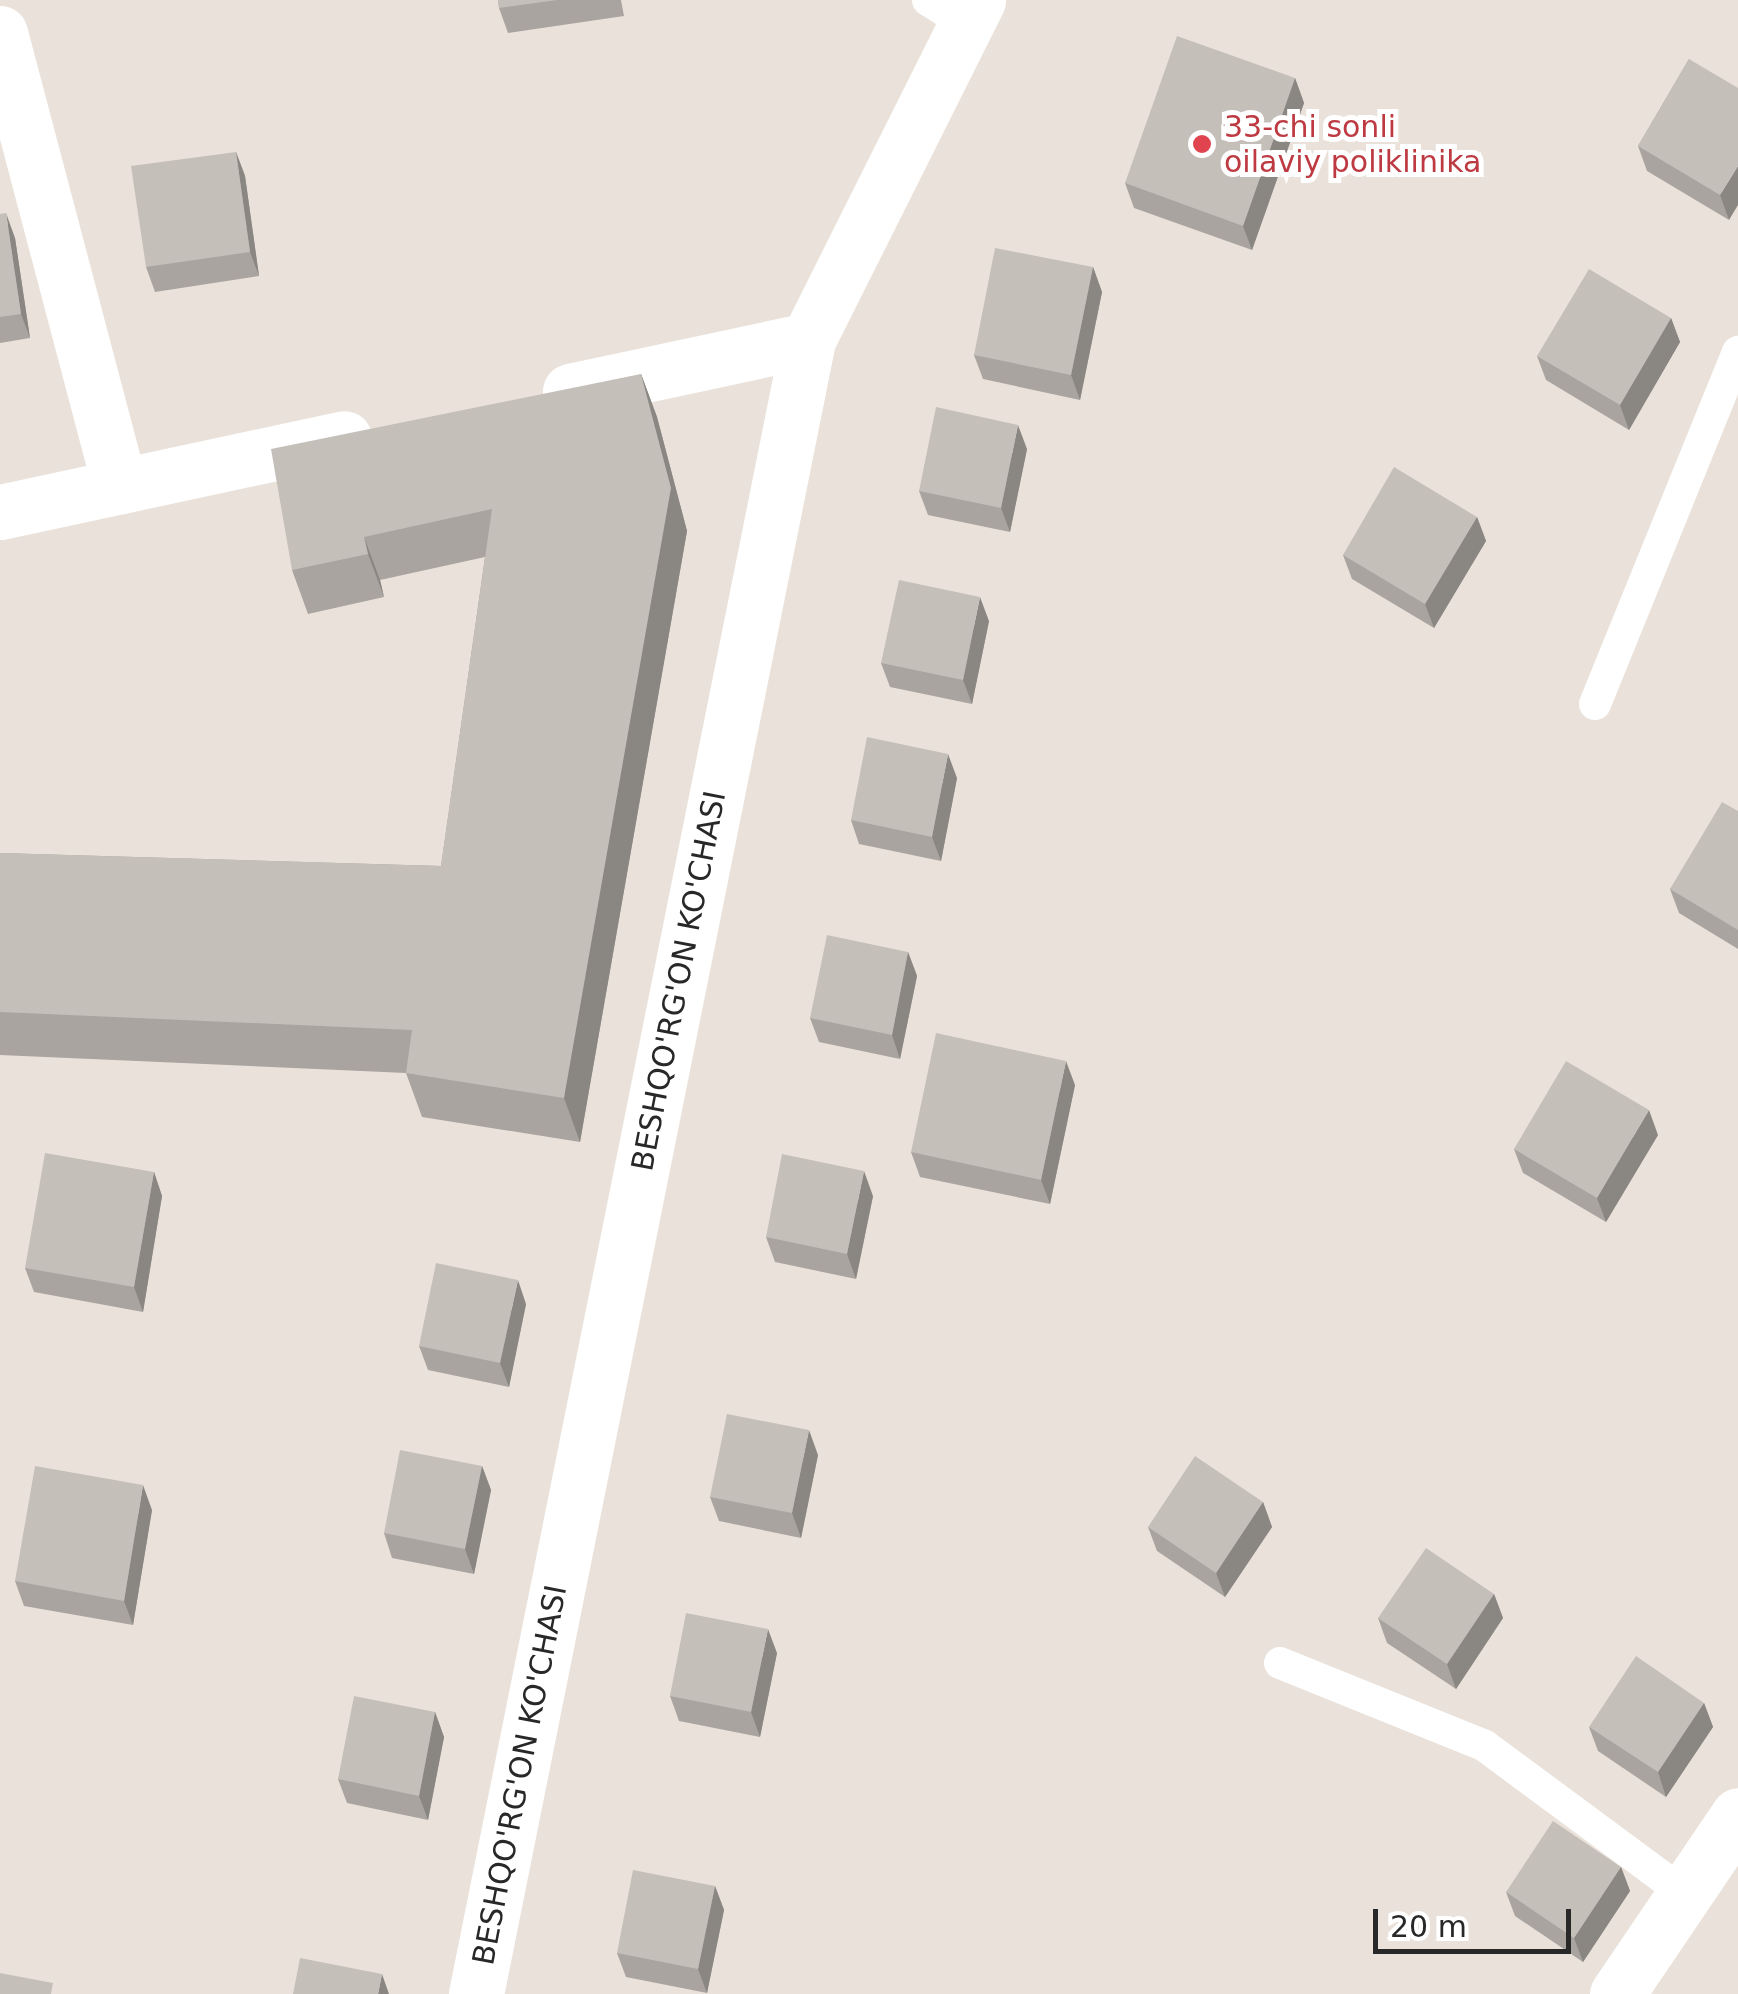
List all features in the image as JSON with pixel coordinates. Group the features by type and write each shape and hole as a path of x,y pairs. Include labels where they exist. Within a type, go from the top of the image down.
{"street":[{"name":"BESHQO'RG'ON KO'CHASI","path":"476,1994 808,340 957,8"},
{"path":"0,33 120,486"},
{"path":"521,401 808,340"},
{"path":"0,512 388,429"},
{"path":"1617,1994 1738,1816"}],"lane":[{"path":"1595,704 1738,352"},
{"path":"1280,1663 1485,1746 1686,1895"}],"building":[{"path":"498,0 557,0 499,8"},
{"path":"1177,36 1295,78 1243,226 1125,183"},
{"path":"1689,59 1738,88 1738,166 1720,195 1638,146"},
{"path":"236,152 250,252 146,267 131,166"},
{"path":"6,213 21,314 0,317 0,214"},
{"path":"995,248 1093,267 1071,375 974,355"},
{"path":"1589,269 1671,318 1620,405 1537,356"},
{"path":"641,374 671,488 564,1098 406,1073 412,1030 0,1012 0,853 441,866 492,509 364,537 368,554 292,570 271,449"},
{"path":"936,407 1018,425 1001,508 919,491"},
{"path":"1394,467 1477,517 1425,604 1343,555"},
{"path":"899,580 980,597 963,680 881,663"},
{"path":"867,737 948,754 932,837 851,820"},
{"path":"1722,802 1738,811 1738,930 1670,889"},
{"path":"827,935 908,952 892,1035 810,1018"},
{"path":"936,1033 1066,1061 1041,1180 911,1152"},
{"path":"1566,1061 1649,1110 1597,1198 1514,1149"},
{"path":"45,1153 154,1172 134,1287 25,1268"},
{"path":"782,1154 864,1171 847,1254 766,1237"},
{"path":"436,1263 518,1280 500,1363 419,1346"},
{"path":"727,1414 809,1430 792,1513 710,1497"},
{"path":"400,1450 482,1466 465,1549 384,1533"},
{"path":"1195,1456 1263,1502 1216,1573 1148,1527"},
{"path":"35,1466 143,1485 124,1601 15,1581"},
{"path":"1426,1548 1494,1594 1447,1664 1378,1618"},
{"path":"686,1613 768,1629 751,1712 670,1696"},
{"path":"1636,1656 1704,1703 1658,1772 1589,1727"},
{"path":"354,1696 435,1712 419,1796 338,1779"},
{"path":"1553,1821 1621,1867 1574,1938 1506,1892"},
{"path":"633,1870 715,1886 698,1969 617,1953"},
{"path":"300,1958 382,1974 378,1994 293,1994"},
{"path":"0,1973 53,1983 51,1994 0,1994"}],"place":[{"name":"33-chi sonli oilaviy poliklinika","path":"1202,144"}]}
